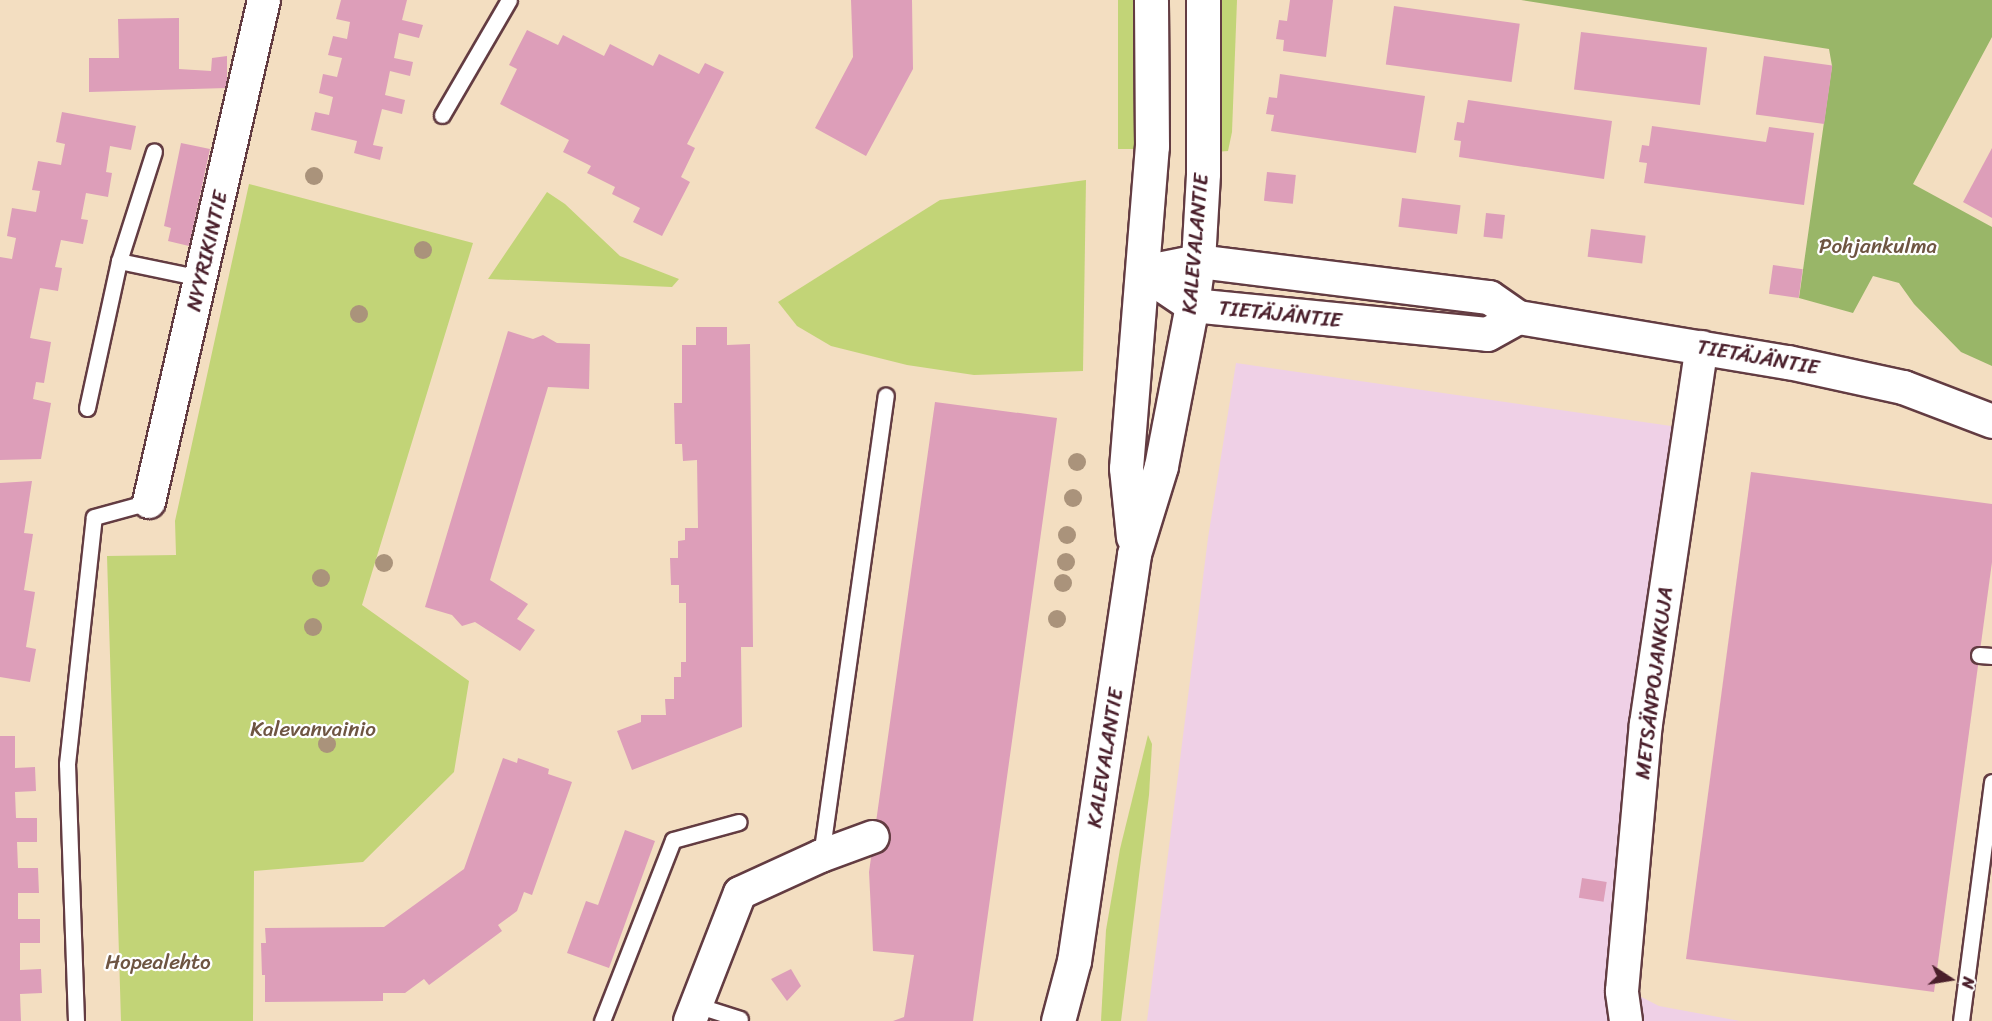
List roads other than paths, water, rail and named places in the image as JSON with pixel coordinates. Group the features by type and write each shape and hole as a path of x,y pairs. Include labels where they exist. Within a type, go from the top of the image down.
{"main road":[{"name":"KALEVALANTIE","path":"1134,554 1126,468 1152,146 1151,0"},
{"name":"KALEVALANTIE","path":"1058,1021 1074,961 1134,554 1161,466 1192,305 1198,261 1203,173 1203,0"},
{"name":"TIETÄJÄNTIE","path":"1143,272 1198,261 1489,297 1518,317 1788,362 1903,387 1992,422"},
{"name":"TIETÄJÄNTIE","path":"1143,272 1192,305 1487,334 1518,317"},
{"name":"KALEVALANTIE","path":"1074,961 1082,1021"}],"street":[{"name":"NYYRIKINTIE","path":"149,502 264,0"},
{"name":"METSÄNPOJANKUJA","path":"1626,1021 1622,992 1646,724 1702,347"},
{"path":"693,1013 740,893 821,856 873,837"}],"lane":[{"path":"442,115 509,0"},
{"path":"87,408 119,261 154,151"},
{"path":"119,261 201,278"},
{"path":"821,856 886,396"},
{"path":"76,1021 67,764 94,517 149,502"},
{"path":"1960,1021 1992,782"},
{"path":"602,1021 673,840 739,822"},
{"path":"693,1013 740,1019"}],"park label":[{"name":"Pohjankulma","path":"1878,246"},
{"name":"Kalevanvainio","path":"313,729"},
{"name":"Hopealehto","path":"158,962"}]}
